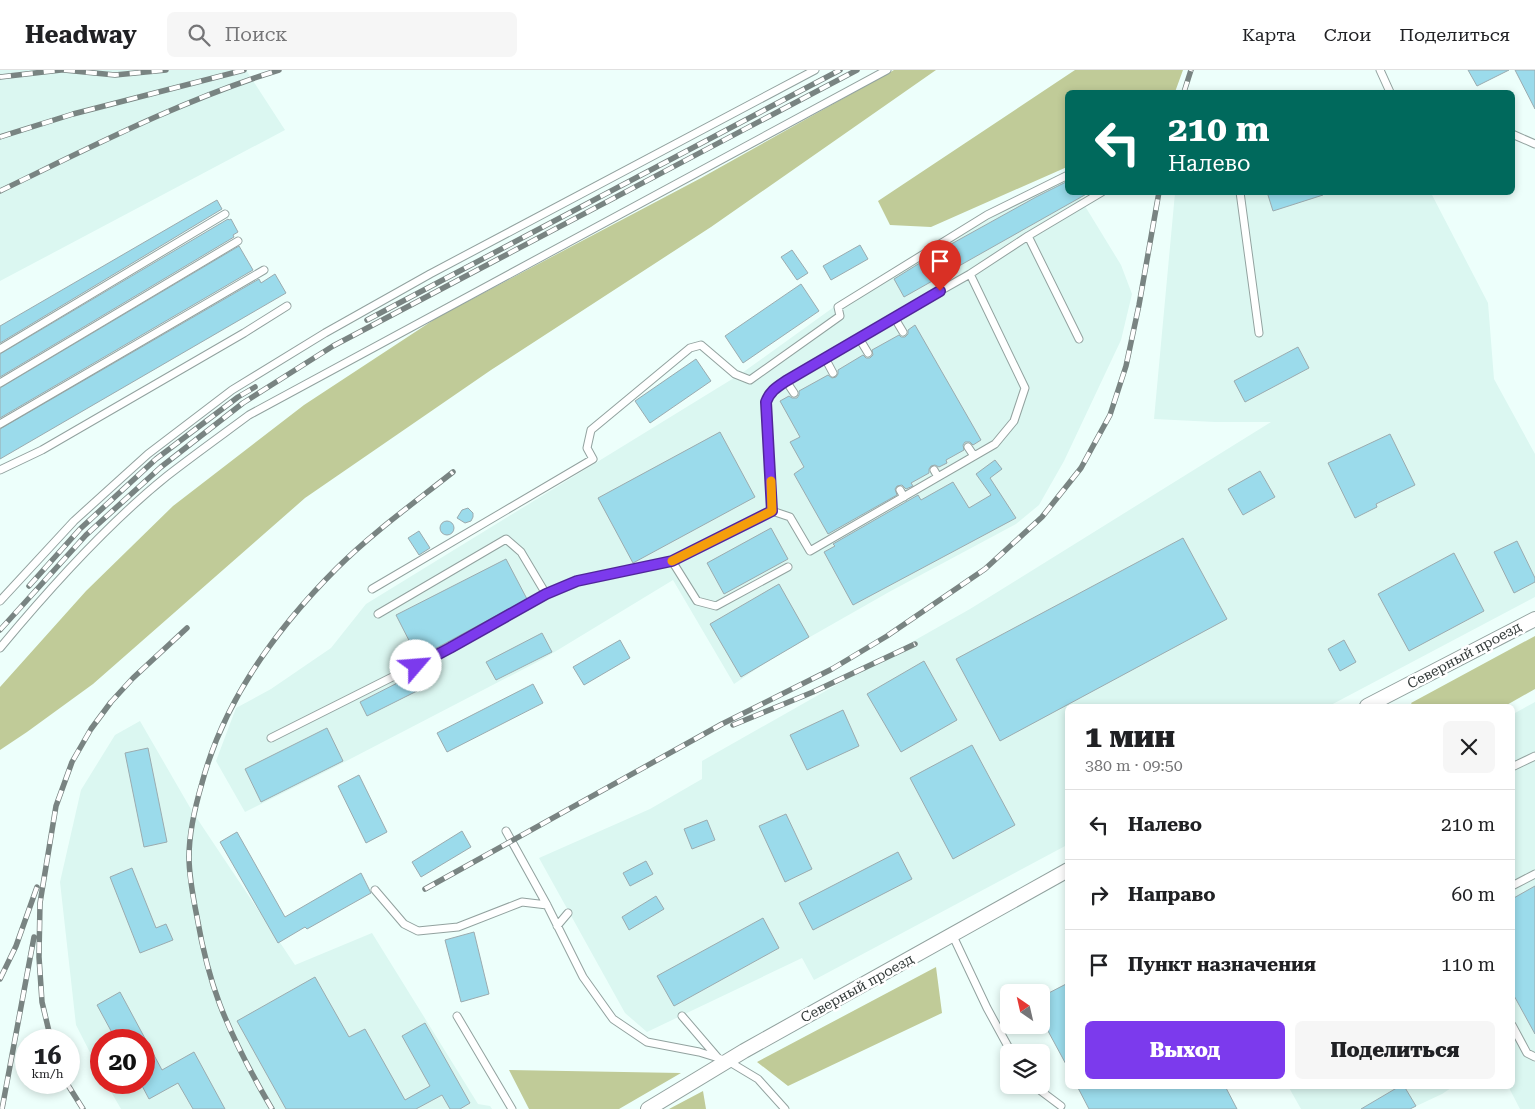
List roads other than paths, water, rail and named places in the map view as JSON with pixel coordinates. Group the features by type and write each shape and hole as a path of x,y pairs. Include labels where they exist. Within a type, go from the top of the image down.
{"street":[{"name":"Северный проезд","path":"1371,704 1535,618"},
{"name":"Северный проезд","path":"648,1109 723,1059 1065,872"}],"lane":[{"path":"0,600 80,515 148,454 232,390 325,333 430,274 815,70"},
{"path":"0,648 40,600 112,526 166,477 249,415 887,70"},
{"path":"1380,70 1389,90"},
{"path":"1515,135 1535,144"},
{"path":"372,589 593,459 587,448 591,430 690,348 701,345 735,374 750,380 840,316 838,307 987,215 1065,176"},
{"path":"772,511 766,402 768,395 773,390 894,317 970,274 1028,236 1097,195"},
{"path":"1240,195 1259,333"},
{"path":"0,348 225,214"},
{"path":"1028,236 1079,339"},
{"path":"0,383 238,241"},
{"path":"0,424 264,270"},
{"path":"271,738 450,648 546,594 577,581 672,561 772,511 790,517 810,550 936,474 995,444 1014,421 1025,388 970,274"},
{"path":"0,470 42,450 287,306"},
{"path":"894,317 903,332"},
{"path":"859,338 868,353"},
{"path":"825,358 834,373"},
{"path":"786,381 794,394"},
{"path":"968,448 974,456"},
{"path":"378,614 506,538 521,552 546,594"},
{"path":"672,561 697,601 716,606 788,567"},
{"path":"1515,766 1535,756"},
{"path":"506,831 584,977 613,1019 647,1042 699,1052 723,1059 758,1079 784,1109"},
{"path":"1515,884 1535,874"},
{"path":"375,890 404,924 418,931 458,927 522,902 546,905"},
{"path":"557,926 568,913"},
{"path":"952,934 987,1008 1007,1044"},
{"path":"457,1016 512,1109"},
{"path":"682,1016 723,1059"},
{"path":"1515,1031 1527,1053 1535,1057"},
{"path":"1045,1094 1061,1106"}],"railway":[{"path":"0,77 61,70"},
{"path":"64,70 115,75 166,70"},
{"path":"0,137 73,114 244,70"},
{"path":"0,191 172,110 207,95 279,70"},
{"path":"367,320 840,70"},
{"path":"0,630 86,535 161,467 243,403 333,346 857,70"},
{"path":"1185,90 1191,70"},
{"path":"425,889 722,724 832,669 887,636 985,569 1042,517 1081,468 1110,415 1126,366 1158,195"},
{"path":"29,586 80,529 156,459 238,397 255,387"},
{"path":"272,1109 225,1018 212,983 201,939 189,857 193,820 202,783 224,723 239,694 255,667 294,615 350,555 453,472"},
{"path":"48,1029 42,1002 39,957 40,903 56,806 72,762 91,729 111,702 133,678 187,628"},
{"path":"733,725 813,692 915,644"},
{"path":"0,979 16,946 37,887"},
{"path":"2,1109 34,937"},
{"path":"74,1094 83,1109"}]}
